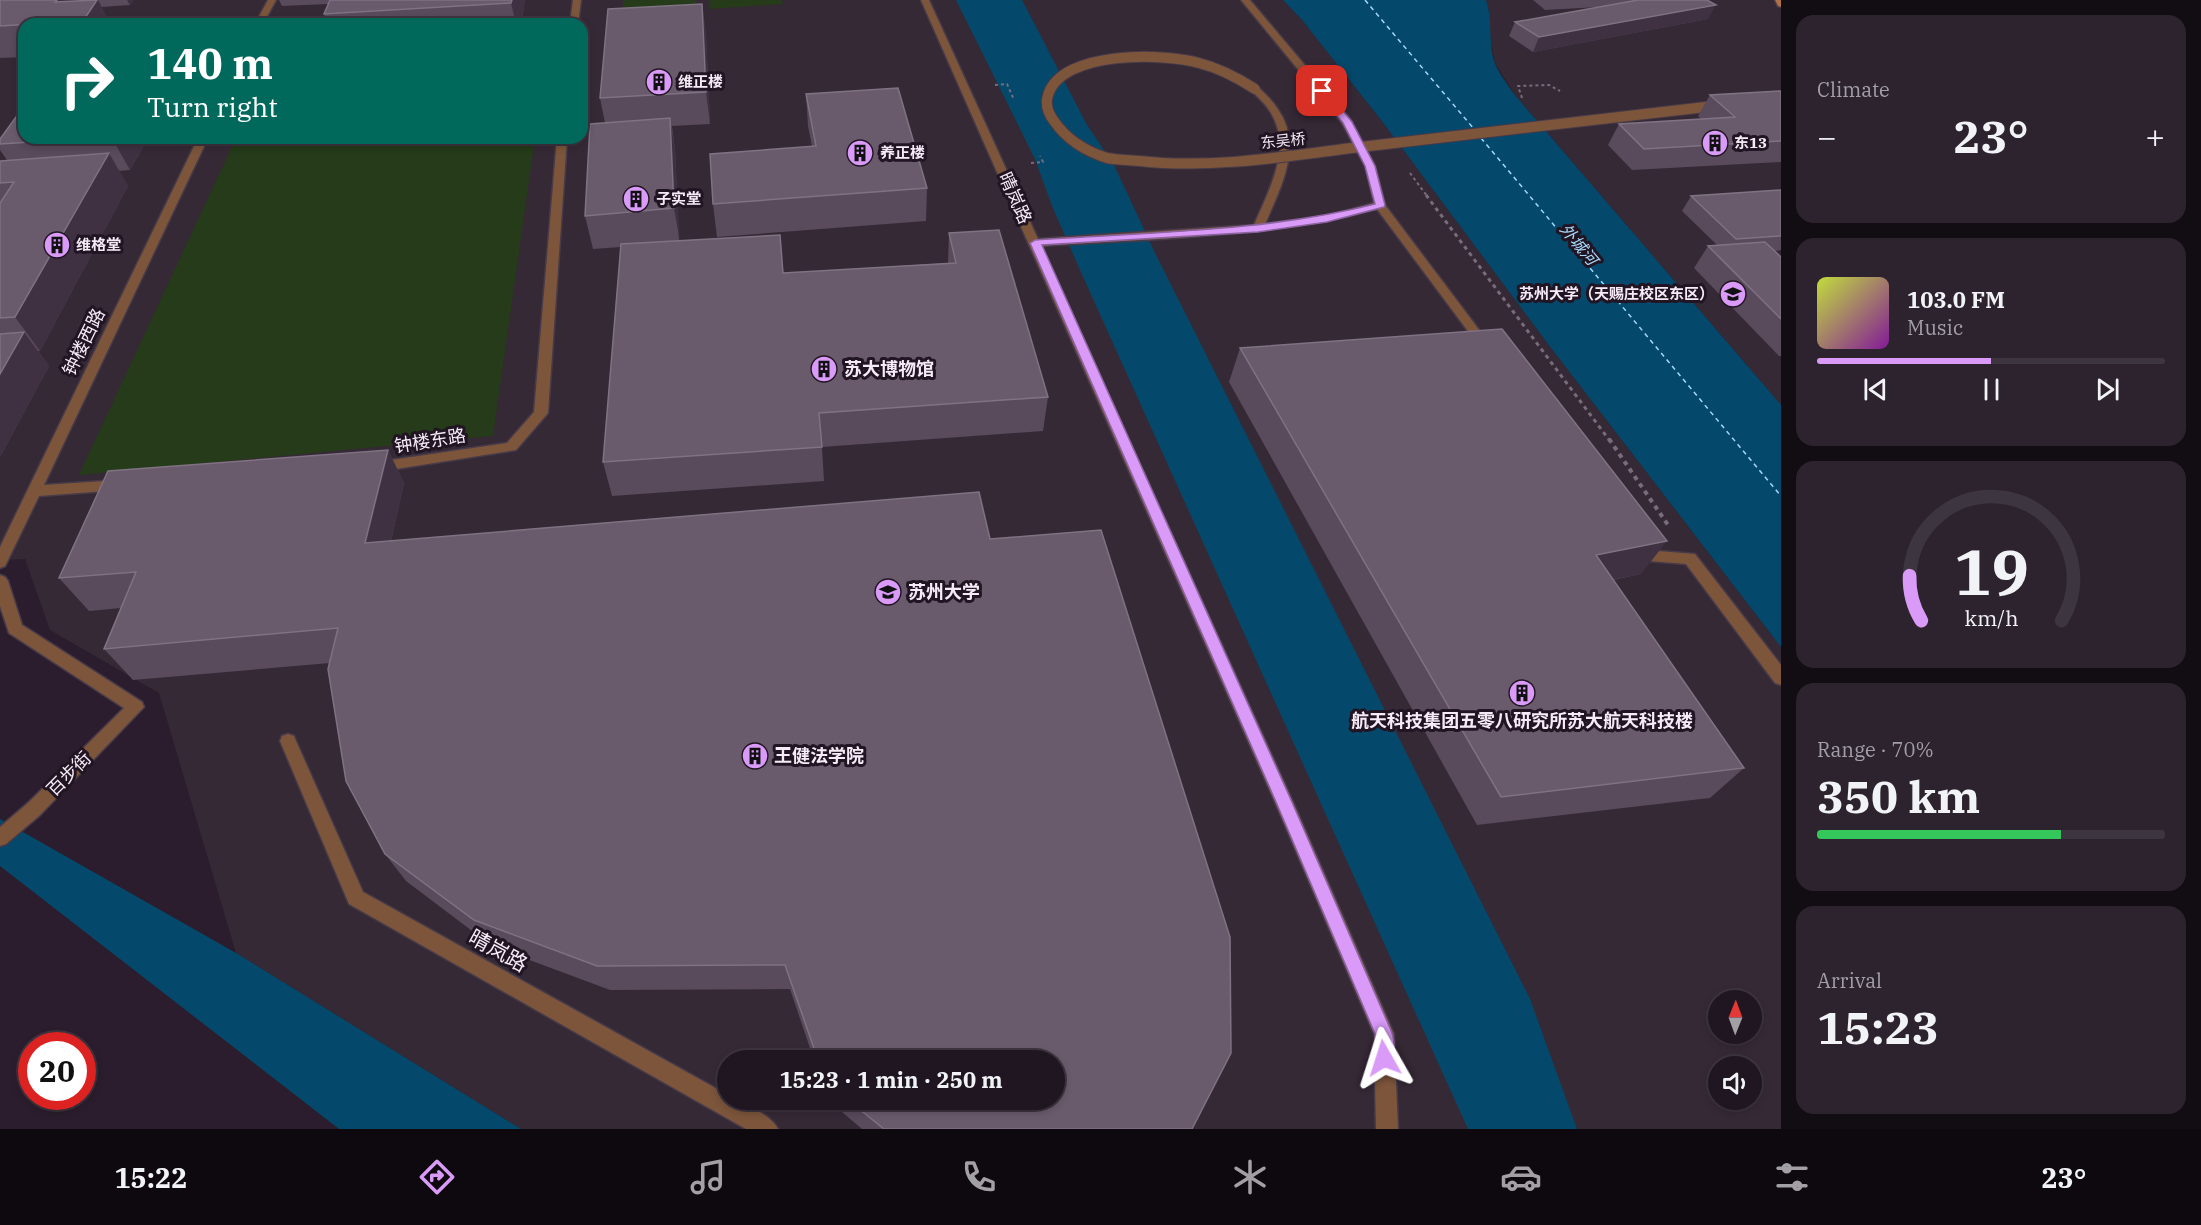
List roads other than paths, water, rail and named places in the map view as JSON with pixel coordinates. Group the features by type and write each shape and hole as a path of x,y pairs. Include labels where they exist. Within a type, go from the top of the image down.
{"main road":[{"path":"1779,0 1781,4"}],"lane":[{"path":"262,18 272,0"},
{"path":"575,18 577,0"},
{"name":"晴岚路","path":"925,0 1284,802 1384,1034 1387,1129"},
{"path":"1245,0 1347,122 1370,166 1380,205 1497,361"},
{"name":"东吴桥","path":"1258,228 1284,165 1285,137 1274,110 1255,89 1239,79 1199,63 1146,56 1094,62 1058,78 1050,88 1046,101 1050,116 1062,133 1080,147 1108,158 1172,165 1287,156 1734,104"},
{"name":"钟楼西路","path":"0,562 200,144"},
{"name":"钟楼东路","path":"362,468 511,447 540,413 562,144"},
{"path":"1035,243 1258,228 1327,219 1380,205"},
{"path":"34,491 140,484"},
{"path":"1628,537 1642,556 1690,558 1781,678"},
{"name":"百步街","path":"0,581 15,629 136,707 34,809 0,838"},
{"name":"晴岚路","path":"288,741 356,898 767,1129"}],"water":[{"path":"956,0 1022,0 1087,125 1114,165 1155,253 1530,999 1577,1129 1468,1129 1084,279 1052,206 1035,159"},
{"name":"外城河","path":"1283,0 1486,0 1494,61 1514,94 1781,405 1781,647 1551,348 1381,120 1302,20"},
{"path":"0,819 236,953 521,1129 339,1129 0,866"}],"place":[{"name":"维正楼","path":"659,82"},
{"name":"东13","path":"1715,143"},
{"name":"养正楼","path":"860,153"},
{"name":"子实堂","path":"636,199"},
{"name":"维格堂","path":"57,245"},
{"name":"苏州大学（天赐庄校区东区）","path":"1733,294"},
{"name":"苏大博物馆","path":"824,369"},
{"name":"苏州大学","path":"888,592"},
{"name":"航天科技集团五零八研究所苏大航天科技楼","path":"1522,693"},
{"name":"王健法学院","path":"755,756"}]}
